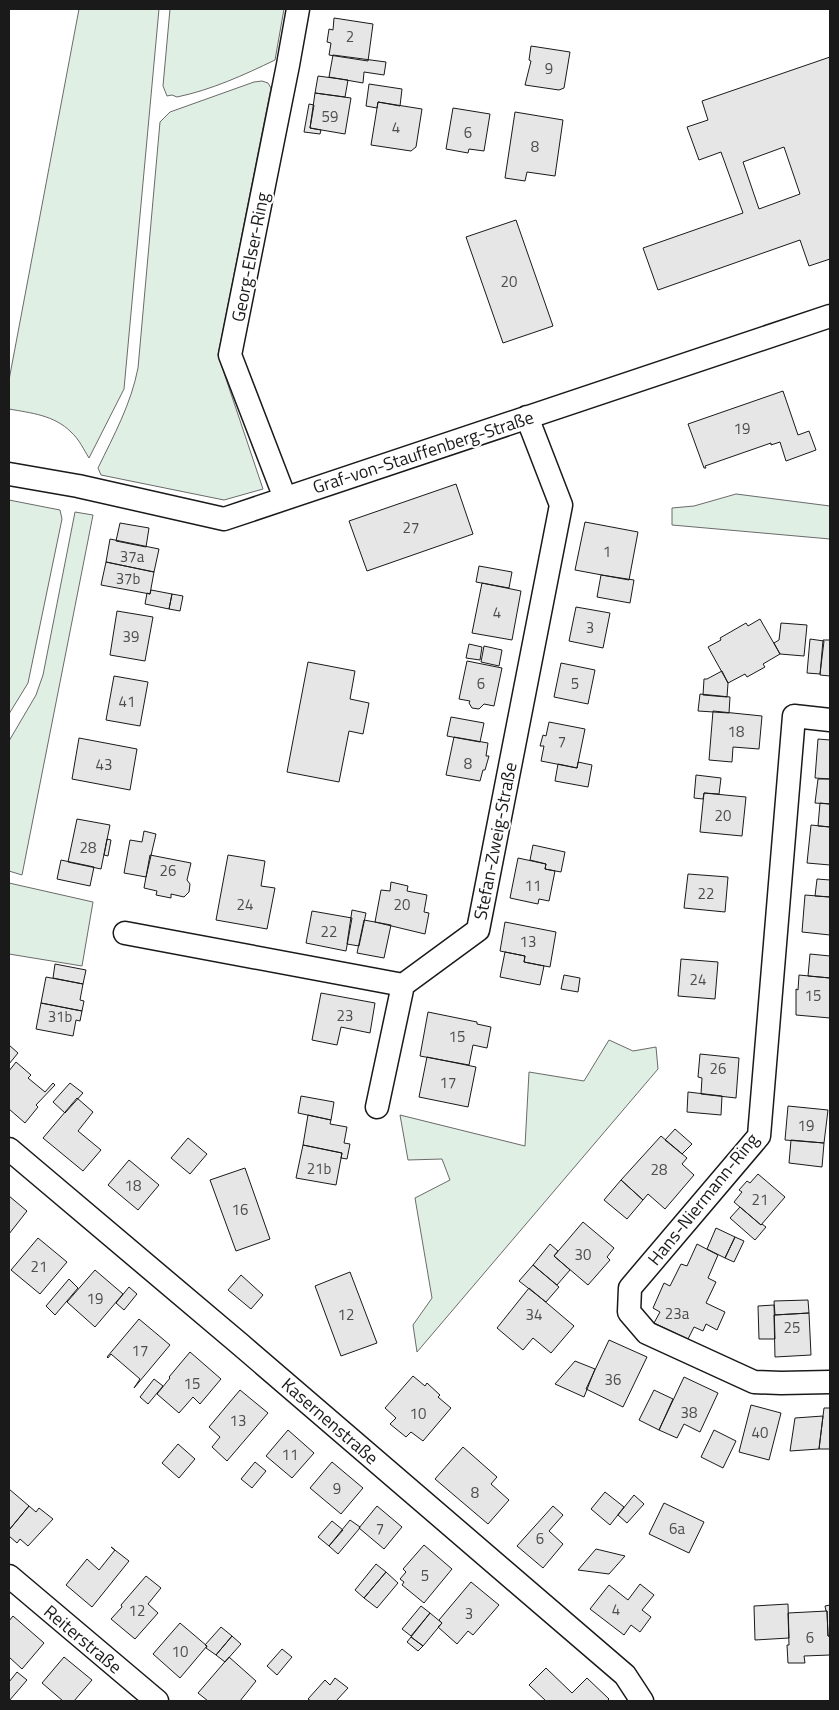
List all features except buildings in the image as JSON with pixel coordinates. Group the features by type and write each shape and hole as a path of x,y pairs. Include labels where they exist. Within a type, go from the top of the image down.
{"street":[{"name":"Georg-Elser-Ring","path":"285,498 230,354 298,9"},
{"name":"Graf-von-Stauffenberg-Straße","path":"9,474 78,486 224,519 830,316"},
{"name":"Stefan-Zweig-Straße","path":"403,985 478,930 561,505 527,417"},
{"name":"Hans-Niermann-Ring","path":"830,720 794,716 759,1136 630,1288 629,1312 647,1333 754,1382 830,1382"},
{"path":"125,933 403,985 376,1107"},
{"name":"Kasernenstraße","path":"9,1149 625,1674 642,1701"},
{"name":"Reiterstraße","path":"9,1576 157,1701"}],"green space":[{"path":"79,9 159,9 124,389 89,458 79,441 64,426 50,418 9,409 9,380"},
{"path":"170,9 284,9 275,60 215,86 177,97 167,96 163,86"},
{"path":"262,81 268,83 271,88 218,355 263,489 224,500 101,475 98,468 126,407 138,368 160,122 170,112 254,82"},
{"path":"736,494 830,506 830,539 672,525 672,508 694,506"},
{"path":"9,500 60,510 62,519 28,683 9,714"},
{"path":"75,512 93,515 22,875 9,871 9,741 36,695 43,675"},
{"path":"9,883 93,902 82,966 9,954"},
{"path":"609,1040 633,1051 656,1047 658,1069 417,1352 413,1325 432,1298 415,1198 450,1180 442,1159 408,1160 400,1115 525,1146 529,1072 584,1081"}]}
